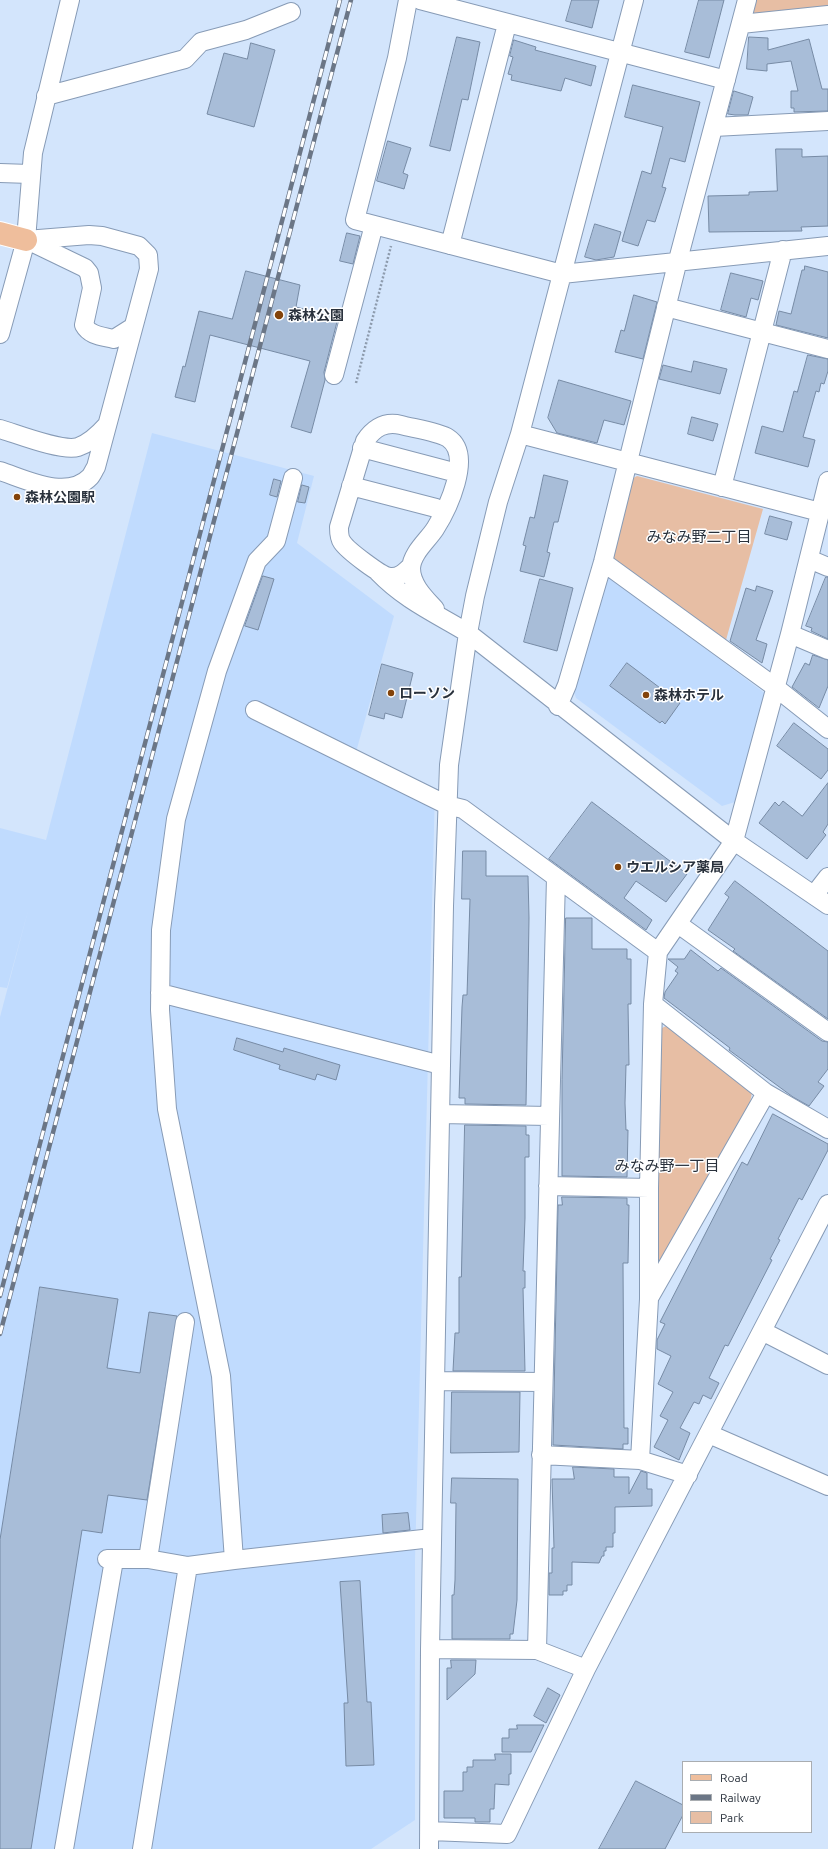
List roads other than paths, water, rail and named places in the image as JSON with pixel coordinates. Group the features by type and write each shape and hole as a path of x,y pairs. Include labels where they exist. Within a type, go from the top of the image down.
{"main road":[{"path":"0,233 26,240"}],"street":[{"path":"0,334 5,299 26,240 30,174 36,135 70,0"},
{"path":"408,0 397,58 355,220 562,274 678,260 828,246"},
{"path":"420,0 620,54 726,80"},
{"path":"634,0 520,434 498,502 475,596 468,633 449,765 441,1065 432,1538 429,1840 507,1834 586,1669 828,1204"},
{"path":"558,706 567,685 603,562 666,306 747,0"},
{"path":"46,96 185,59 202,42 246,30 291,12"},
{"path":"741,24 828,15"},
{"path":"450,245 507,24"},
{"path":"714,127 828,121"},
{"path":"0,173 30,174"},
{"path":"334,375 374,225"},
{"path":"0,471 52,487 66,488 78,485 90,477 96,467 108,425 149,269 148,255 139,246 102,236 89,235 26,240"},
{"path":"26,240 85,268 89,273 92,288 84,325 86,330 92,334 114,339 122,345 126,358"},
{"path":"722,487 783,250"},
{"path":"666,306 828,349"},
{"path":"114,339 134,327"},
{"path":"378,572 389,577 401,575 411,566 417,553 450,504 460,461 458,450 447,437 391,423 380,426 372,432 362,448 339,527 340,536 347,547 413,602 440,615 468,633 558,706 734,841 821,900 828,877"},
{"path":"0,429 63,448 78,447 95,438 108,425"},
{"path":"520,434 820,512"},
{"path":"362,448 458,473"},
{"path":"234,1560 221,1376 168,1109 160,993 161,930 176,819 217,671 257,562 276,541 293,478"},
{"path":"640,1460 649,1299 649,1188 653,1004 658,952 734,841 790,634 828,481"},
{"path":"351,486 436,508 440,512 441,518"},
{"path":"809,559 828,567"},
{"path":"603,562 775,687 828,730"},
{"path":"411,566 414,581 418,590 440,615"},
{"path":"790,634 828,650"},
{"path":"255,710 447,805 463,809 658,952"},
{"path":"537,1650 556,877"},
{"path":"678,924 828,1032"},
{"path":"160,993 441,1065"},
{"path":"653,1004 766,1093 828,1129"},
{"path":"649,1299 766,1093"},
{"path":"440,1114 549,1116"},
{"path":"548,1186 649,1188"},
{"path":"148,1559 185,1322"},
{"path":"762,1331 828,1365"},
{"path":"435,1381 543,1382"},
{"path":"709,1434 828,1486"},
{"path":"541,1456 640,1460 688,1475"},
{"path":"64,1849 110,1559 148,1559 188,1566 432,1538"},
{"path":"142,1849 188,1566"},
{"path":"430,1649 537,1650 586,1669"}],"railway":[{"path":"0,1296 340,0"},
{"path":"0,1334 351,0"}],"place":[{"name":"森林公園","path":"279,315"},
{"name":"森林公園駅","path":"17,497"},
{"name":"ローソン","path":"391,693"},
{"name":"森林ホテル","path":"646,695"},
{"name":"ウエルシア薬局","path":"618,867"}],"district":[{"name":"みなみ野二丁目","path":"699,537"},
{"name":"みなみ野一丁目","path":"667,1166"}]}
